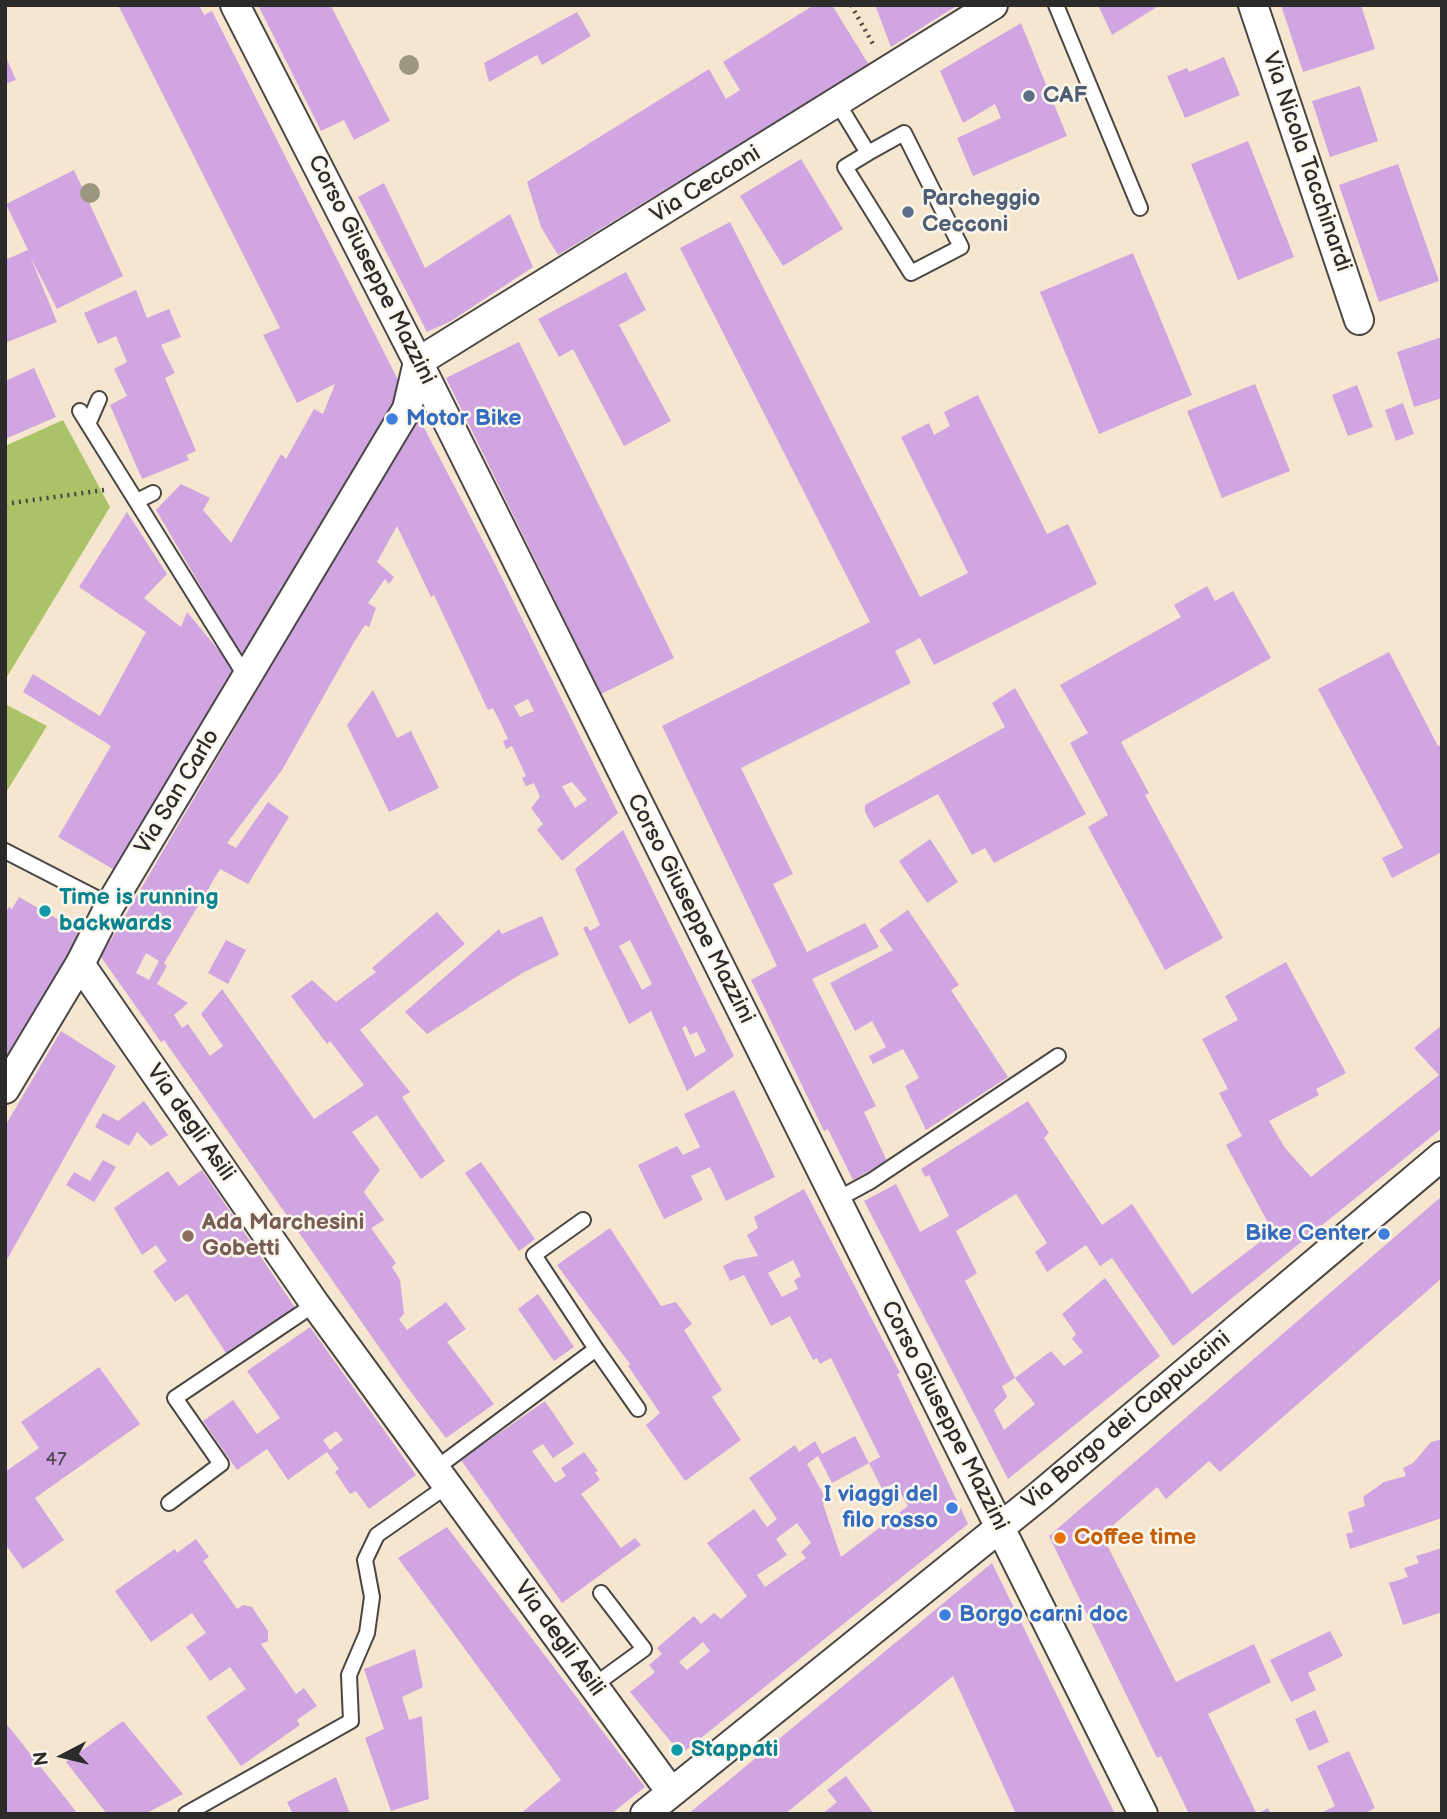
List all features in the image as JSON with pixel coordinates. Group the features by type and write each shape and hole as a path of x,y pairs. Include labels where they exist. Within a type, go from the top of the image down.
{"street":[{"name":"Corso Giuseppe Mazzini","path":"234,5 418,362 1143,1814"},
{"name":"Via Cecconi","path":"418,362 993,5"},
{"name":"Via Nicola Tacchinardi","path":"1253,5 1359,320"},
{"name":"Via San Carlo","path":"5,1089 80,964 110,905 407,410 418,362"},
{"name":"Via degli Asili","path":"80,964 315,1304 671,1792"},
{"name":"Via Borgo dei Cappuccini","path":"645,1814 1000,1527 1442,1156"}],"lane":[{"path":"1056,5 1140,208"},
{"path":"837,102 867,153"},
{"path":"904,133 961,247 911,273 845,167 867,153 904,133"},
{"path":"99,399 85,417 247,677"},
{"path":"137,501 152,494"},
{"path":"5,851 110,905"},
{"path":"836,1200 871,1181 1058,1056"},
{"path":"583,1220 534,1255 638,1409"},
{"path":"169,1503 221,1464 175,1398 315,1304"},
{"path":"186,1814 351,1721 349,1675 367,1633 372,1597 365,1560 377,1535 596,1349"},
{"path":"593,1686 645,1649 601,1593"}],"path":[{"path":"851,5 888,70"},
{"path":"5,504 61,494 95,494 124,479"}],"green space":[{"path":"63,420 110,507 5,680 5,446"},
{"path":"5,704 47,726 5,794"}],"building":[{"path":"118,5 199,5 204,15 212,11 398,380 397,402 248,654 239,652 156,510 181,484 210,498 203,510 231,543 281,454 286,459 314,409 323,414 335,384 297,403 263,335 280,328"},
{"path":"258,5 331,6 390,121 354,140 344,120 321,131"},
{"path":"814,5 832,5 869,65 558,255 541,227 527,182 709,69 726,99 740,90 723,62"},
{"path":"875,5 958,5 891,47"},
{"path":"1098,5 1160,5 1112,35"},
{"path":"1281,5 1361,5 1375,49 1303,72"},
{"path":"577,12 591,36 542,65 537,55 489,82 484,63"},
{"path":"1021,23 1067,136 973,176 957,138 1001,118 995,104 963,123 940,71"},
{"path":"5,55 16,80 5,84"},
{"path":"1224,57 1240,95 1185,118 1167,76 1187,68 1189,72"},
{"path":"1360,86 1378,141 1330,157 1312,101"},
{"path":"1248,141 1294,257 1238,280 1191,164"},
{"path":"801,159 843,229 783,266 740,196"},
{"path":"1398,164 1439,281 1379,302 1339,185"},
{"path":"74,170 123,276 57,309 30,256 57,322 5,343 5,260 28,250 6,204"},
{"path":"384,183 425,268 510,214 533,267 451,321 427,332 358,197"},
{"path":"730,222 920,597 968,573 901,437 929,423 934,435 950,426 944,412 978,395 1047,534 1068,524 1097,584 934,665 920,638 895,651 911,683 741,768 793,874 773,884 807,952 865,923 879,947 812,979 876,1106 864,1112 887,1161 853,1180 828,1129 824,1131 751,980 777,966 662,726 870,622 680,248"},
{"path":"1133,253 1192,395 1099,434 1040,292"},
{"path":"626,272 646,310 619,325 671,421 624,446 573,349 559,357 538,319"},
{"path":"136,290 147,318 169,309 181,337 161,345 175,373 165,378 196,451 186,455 189,460 142,479 110,405 127,396 114,369 127,362 116,336 98,344 84,313"},
{"path":"1442,337 1442,398 1414,407 1397,352"},
{"path":"519,342 674,658 601,694 446,378"},
{"path":"34,368 56,417 5,439 5,381"},
{"path":"1255,384 1290,471 1222,498 1187,411"},
{"path":"1357,385 1373,427 1348,436 1332,395"},
{"path":"1403,403 1414,434 1396,441 1385,410"},
{"path":"415,421 422,424 495,564 618,813 562,861 537,830 543,824 531,808 540,797 534,783 526,786 522,778 526,776 512,746 506,749 503,741 508,739 502,726 493,708 488,710 434,595 431,597 397,526 377,562 394,577 389,584 385,579 368,603 376,608 369,627 365,625 353,644 282,770 227,843 236,848 268,802 289,817 248,884 220,869 164,963 167,966 157,984 188,1003 174,1015 182,1028 188,1024 210,1056 223,1046 201,1014 222,989 314,1119 364,1085 330,1041 327,1044 291,996 312,980 336,1002 376,972 372,968 437,912 465,944 360,1030 410,1092 402,1097 445,1161 421,1179 377,1115 352,1132 380,1170 364,1192 384,1220 371,1228 396,1263 392,1267 400,1280 404,1314 399,1319 407,1330 446,1302 466,1329 447,1342 494,1404 446,1438 407,1387 164,1040 161,1042 101,957","holes":["528,699 534,711 520,717 514,706","572,782 587,800 575,808 562,786","146,953 159,961 149,980 136,973"]},
{"path":"127,512 167,574 144,598 181,627 187,612 235,670 118,872 58,837 111,746 23,692 33,674 100,716 146,632 79,587"},
{"path":"1207,586 1215,601 1233,591 1271,658 1121,742 1149,793 1145,795 1223,938 1165,970 1088,827 1108,815 1070,743 1088,733 1060,685 1181,617 1174,605"},
{"path":"1389,652 1438,746 1442,744 1442,852 1392,878 1382,858 1403,848 1318,689"},
{"path":"1015,688 1086,814 994,863 985,848 972,855 938,794 874,828 865,812 865,805 1005,727 992,703"},
{"path":"373,690 397,738 411,731 439,788 389,812 347,725"},
{"path":"623,830 734,1056 687,1091 651,1011 629,1024 583,928 587,926 590,931 600,925 575,869","holes":["630,940 652,984 642,990 619,946","686,1026 690,1035 697,1032 706,1051 695,1057 682,1028"]},
{"path":"930,839 958,882 927,903 899,861"},
{"path":"19,897 80,932 5,1064 5,913 9,907 12,909"},
{"path":"908,910 959,985 951,990 1008,1077 926,1130 905,1086 919,1078 903,1049 873,1064 869,1056 886,1047 872,1021 855,1031 830,983 893,950 879,930"},
{"path":"542,916 559,955 524,972 427,1034 405,1012 499,929 502,934"},
{"path":"226,940 246,950 228,984 208,973"},
{"path":"1286,962 1346,1073 1316,1089 1319,1095 1269,1121 1285,1148 1311,1177 1439,1075 1414,1048 1442,1025 1442,1128 1173,1346 1112,1258 1100,1266 1086,1245 1047,1272 1035,1252 1047,1243 1016,1194 956,1231 977,1273 965,1281 1015,1378 1051,1351 1064,1366 1083,1352 1072,1339 1076,1334 1062,1314 1105,1278 1160,1356 1008,1479 864,1201 896,1184 920,1232 949,1216 929,1175 925,1177 921,1169 1028,1101 1049,1133 1044,1138 1102,1225 1132,1204 1192,1294 1273,1232 1226,1145 1242,1136 1219,1093 1228,1089 1202,1039 1238,1020 1225,996","holes":["1015,1378 1035,1404 1004,1430 994,1410 1007,1397 1002,1386"]},
{"path":"61,1031 116,1066 5,1263 5,1126"},
{"path":"734,1090 775,1177 726,1201 710,1167 691,1176 703,1200 664,1219 638,1165 677,1146 683,1155 700,1147 684,1114"},
{"path":"144,1101 168,1135 151,1146 137,1132 129,1146 95,1127 103,1113 118,1121"},
{"path":"103,1160 116,1167 94,1202 66,1185 74,1172 90,1181"},
{"path":"481,1162 535,1239 519,1251 465,1173"},
{"path":"202,1170 296,1309 228,1356 187,1294 175,1302 153,1271 167,1261 156,1245 142,1255 114,1208 168,1171 179,1186"},
{"path":"804,1189 900,1373 897,1374 968,1524 681,1754 630,1692 655,1672 649,1665 662,1654 657,1648 694,1616 701,1624 714,1613 721,1619 747,1596 707,1543 754,1509 767,1527 777,1519 749,1478 795,1445 799,1452 815,1441 822,1454 855,1436 869,1463 880,1457 831,1358 820,1364 817,1358 813,1360 790,1316 771,1326 744,1275 730,1281 723,1266 735,1260 758,1256 747,1235 758,1228 754,1217","holes":["793,1260 801,1276 794,1280 798,1289 782,1297 768,1273","818,1456 832,1483 869,1463 882,1489 895,1483 908,1506 841,1557 823,1504 827,1501 807,1464","797,1523 811,1543 801,1552 806,1558 765,1587 757,1575 787,1555 776,1539","703,1642 710,1651 687,1670 679,1662"]},
{"path":"1442,1196 1442,1278 1220,1472 1209,1461 1166,1499 1157,1487 1102,1535 1176,1682 1254,1644 1271,1682 1208,1714 1257,1814 1189,1814 1161,1756 1157,1758 1049,1536"},
{"path":"610,1228 661,1306 676,1302 692,1324 684,1330 722,1390 712,1397 741,1440 685,1481 646,1425 660,1413 628,1366 630,1364 557,1265"},
{"path":"538,1294 574,1347 554,1361 518,1309"},
{"path":"310,1327 416,1475 369,1509 356,1491 350,1494 335,1472 339,1469 327,1452 288,1480 267,1449 237,1470 203,1421 233,1400 257,1434 280,1418 247,1371","holes":["336,1431 343,1440 330,1450 323,1440"]},
{"path":"99,1367 140,1424 35,1498 64,1540 23,1569 5,1544 5,1472 39,1448 21,1422"},
{"path":"545,1401 574,1444 553,1458 543,1444 532,1451 555,1483 566,1476 561,1468 584,1452 598,1471 595,1472 600,1480 581,1494 621,1548 635,1538 641,1545 562,1603 461,1460"},
{"path":"1442,1439 1442,1518 1350,1549 1346,1534 1353,1532 1348,1512 1365,1506 1363,1497 1384,1482 1406,1476 1403,1468 1413,1463 1431,1442"},
{"path":"447,1527 645,1787 611,1814 520,1814 561,1780 398,1558"},
{"path":"196,1539 209,1557 203,1561 237,1609 243,1605 252,1607 268,1631 268,1641 261,1644 296,1694 304,1688 317,1706 297,1720 300,1725 241,1766 206,1717 246,1689 230,1667 210,1681 186,1647 206,1633 192,1613 151,1642 115,1591 175,1549 177,1553"},
{"path":"1442,1548 1442,1612 1403,1625 1389,1583 1408,1577 1404,1568 1419,1563 1416,1556"},
{"path":"992,1563 1115,1814 1016,1814 953,1676 785,1814 688,1814"},
{"path":"1330,1631 1343,1656 1308,1673 1316,1690 1291,1702 1270,1660"},
{"path":"415,1649 423,1687 402,1697 409,1720 422,1716 429,1799 391,1811 365,1738 384,1729 364,1669"},
{"path":"1315,1710 1329,1742 1309,1751 1295,1719"},
{"path":"123,1721 183,1794 145,1814 107,1814 66,1762"},
{"path":"5,1722 78,1814 5,1814"},
{"path":"1349,1751 1375,1808 1363,1814 1319,1814 1335,1806 1317,1766"},
{"path":"846,1776 874,1814 822,1814 837,1802 827,1790"},
{"path":"336,1777 350,1814 293,1814 287,1802"},
{"path":"1268,1808 1271,1814 1257,1814"}],"place":[{"name":"CAF","path":"1029,96"},
{"name":"Parcheggio Cecconi","path":"908,212"},
{"name":"Motor Bike","path":"392,419"},
{"name":"Time is running backwards","path":"45,911"},
{"name":"Bike Center","path":"1384,1234"},
{"name":"Ada Marchesini Gobetti","path":"188,1236"},
{"name":"I viaggi del filo rosso","path":"952,1508"},
{"name":"Coffee time","path":"1060,1538"},
{"name":"Borgo carni doc","path":"945,1615"},
{"name":"Stappati","path":"677,1750"}]}
